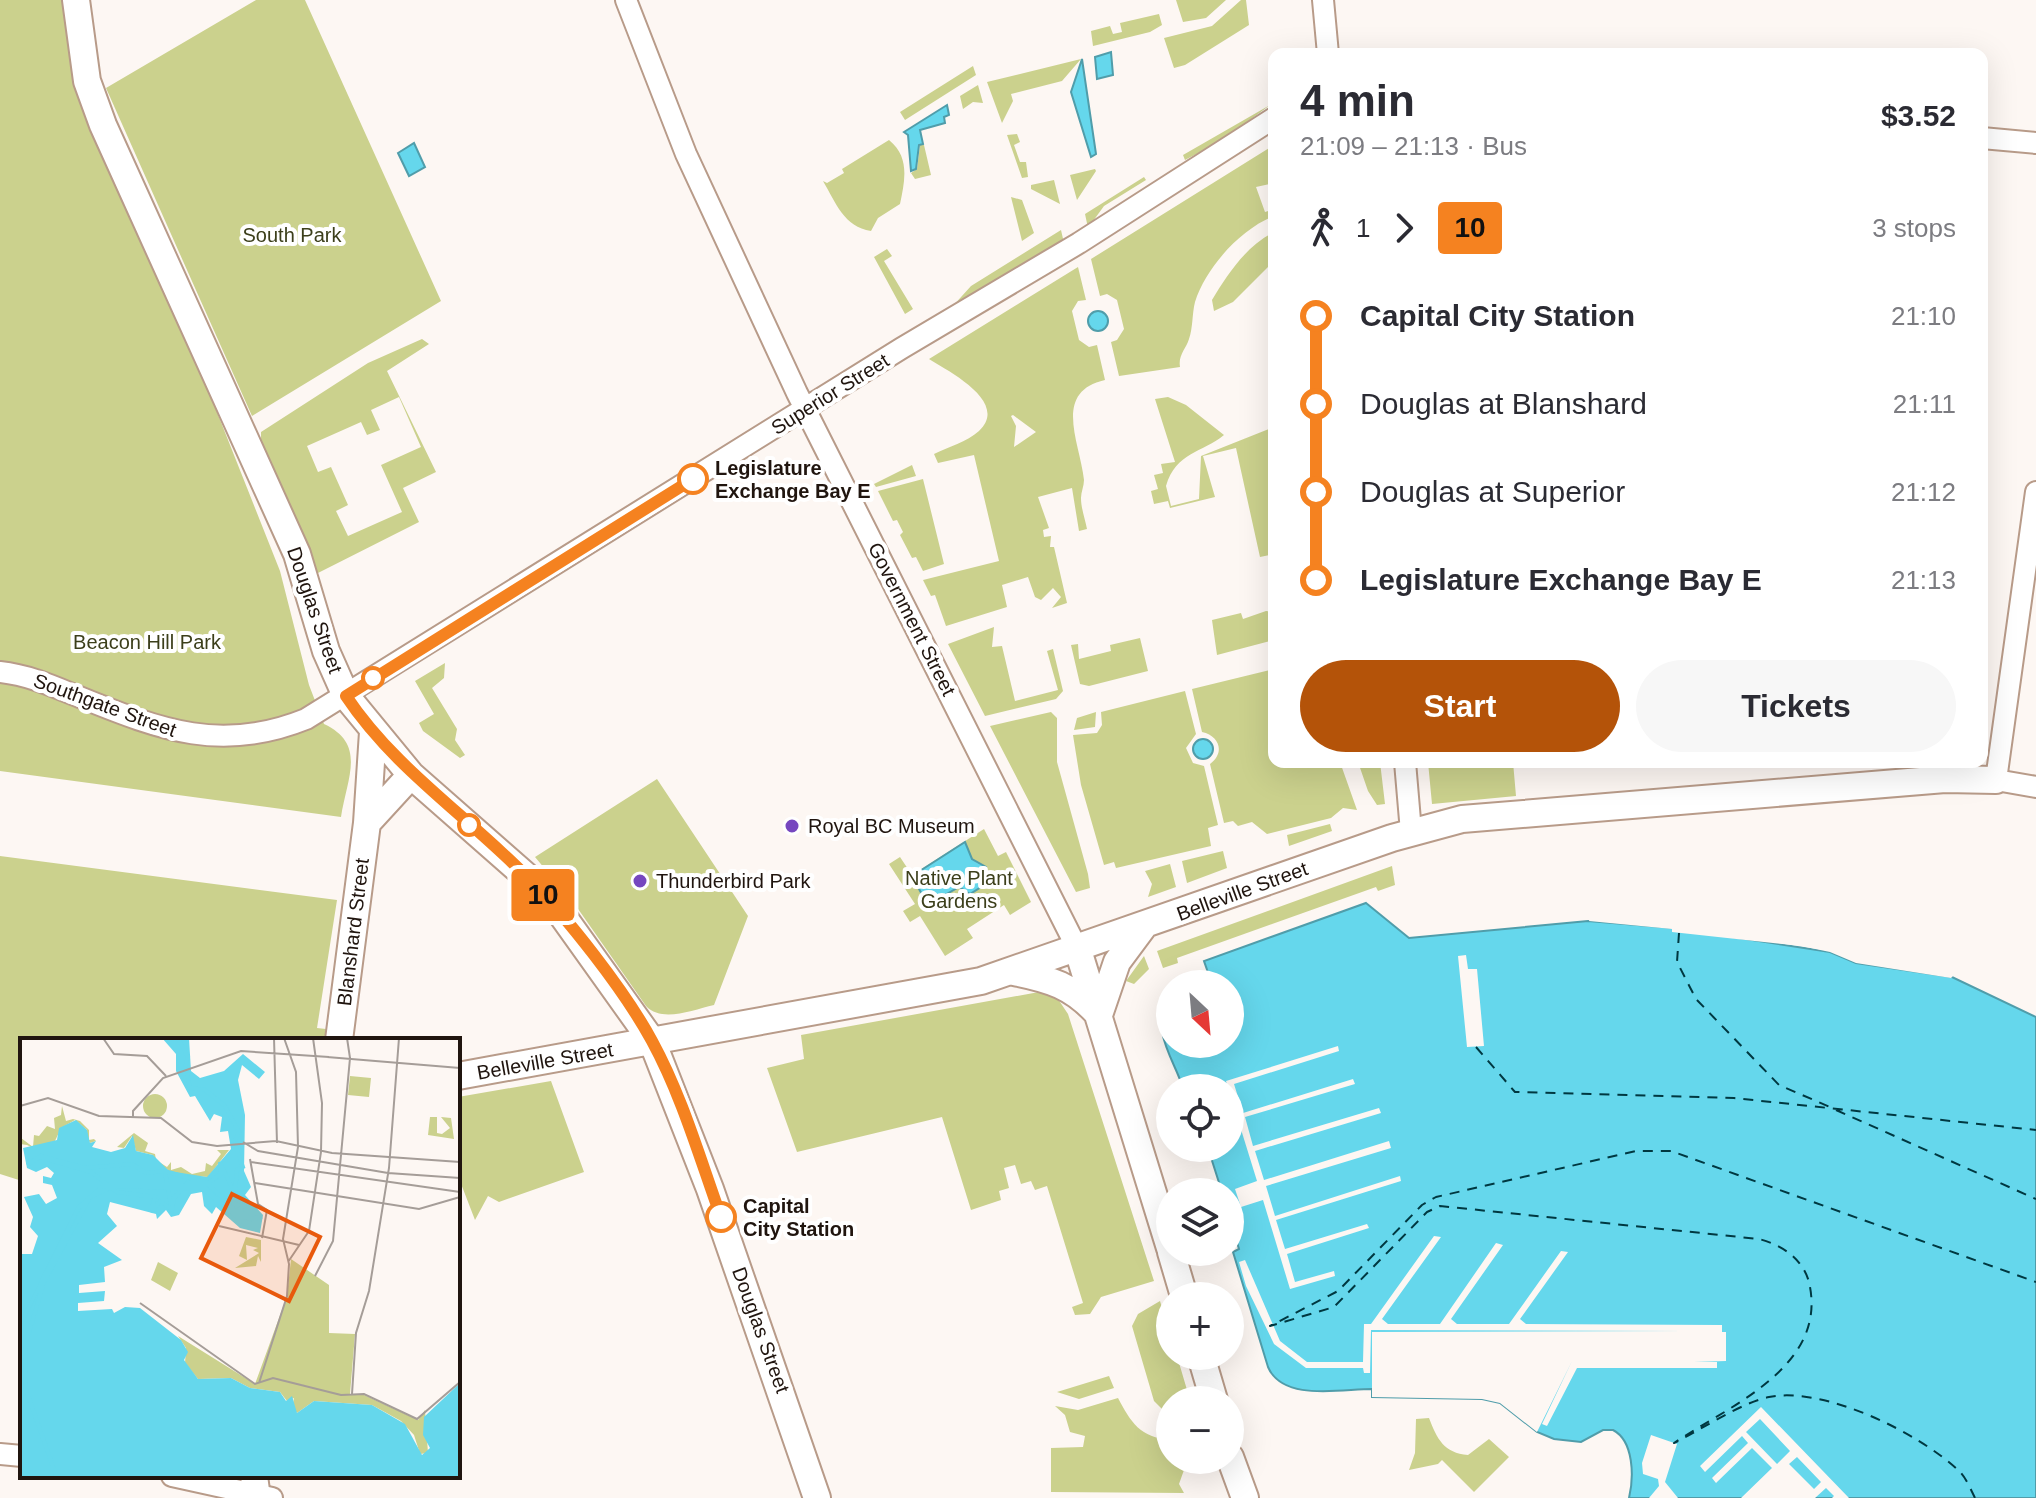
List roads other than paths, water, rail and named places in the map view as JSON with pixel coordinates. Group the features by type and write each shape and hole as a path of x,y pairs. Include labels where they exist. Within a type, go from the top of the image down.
{"main road":[{"name":"Douglas Street","path":"76,0 87,81 103,125 297,554 326,651 346,696 411,775 544,895 652,1041 710,1189 817,1498"},
{"name":"Blanshard Street","path":"339,1038 367,823 373,732"},
{"path":"367,823 411,775"},
{"name":"Belleville Street","path":"460,1076 1014,972 1411,832 1490,815 1639,802 1728,799 1954,778 1996,780"},
{"path":"1014,972 1065,985 1079,993 1099,1015 1117,962 1143,927"},
{"name":"Government Street","path":"1078,950 1156,1201"},
{"path":"1236,1474 1245,1498"}],"street":[{"name":"Government Street","path":"626,0 686,154 805,410 1078,950"},
{"path":"1323,0 1327,48"},
{"name":"Superior Street","path":"346,696 1079,243 1268,122"},
{"path":"1988,139 2036,143"},
{"path":"1996,780 2036,492"},
{"name":"Southgate Street","path":"0,672 34,678 143,723 203,737 259,735 280,729 324,710 346,696"},
{"path":"1406,768 1411,832"},
{"name":"Belleville Street","path":"1996,780 2036,787"},
{"path":"0,1454 20,1456"},
{"path":"184,1478 260,1491"}],"water":[{"path":"1111,52 1113,75 1097,79 1095,57"},
{"path":"1082,59 1096,154 1091,157 1071,92"},
{"path":"947,105 949,115 944,117 945,123 920,130 923,144 919,145 916,169 911,171 908,135 904,132"},
{"path":"414,143 425,167 409,176 398,153"},
{"path":"1094,311 1102,311 1108,321 1102,331 1094,331 1088,325 1088,317"},
{"path":"1199,739 1207,739 1213,749 1207,759 1199,759 1193,753 1193,745"},
{"path":"965,842 972,859 986,867 981,887 970,894 959,887 938,899 925,900 912,876"},
{"path":"1366,903 1409,938 1588,921 1674,928 1830,952 1856,963 1952,977 2036,1017 2036,1498 1629,1498 1632,1470 1629,1451 1620,1435 1613,1430 1603,1430 1581,1442 1554,1439 1537,1432 1500,1403 1482,1399 1372,1397 1372,1389 1314,1391 1286,1385 1268,1367 1237,1266 1244,1266 1244,1178 1218,1178 1212,1162 1244,1162 1244,1074 1177,1074 1171,1058 1244,1058 1244,970 1207,970 1204,961"}],"place":[{"name":"Legislature Exchange Bay E","path":"693,479"},
{"name":"Royal BC Museum","path":"792,826"},
{"name":"Thunderbird Park","path":"640,881"},
{"name":"Capital City Station","path":"721,1217"}],"park label":[{"name":"South Park","path":"292,235"},
{"name":"Beacon Hill Park","path":"147,642"},
{"name":"Native Plant Gardens","path":"959,890"}]}
